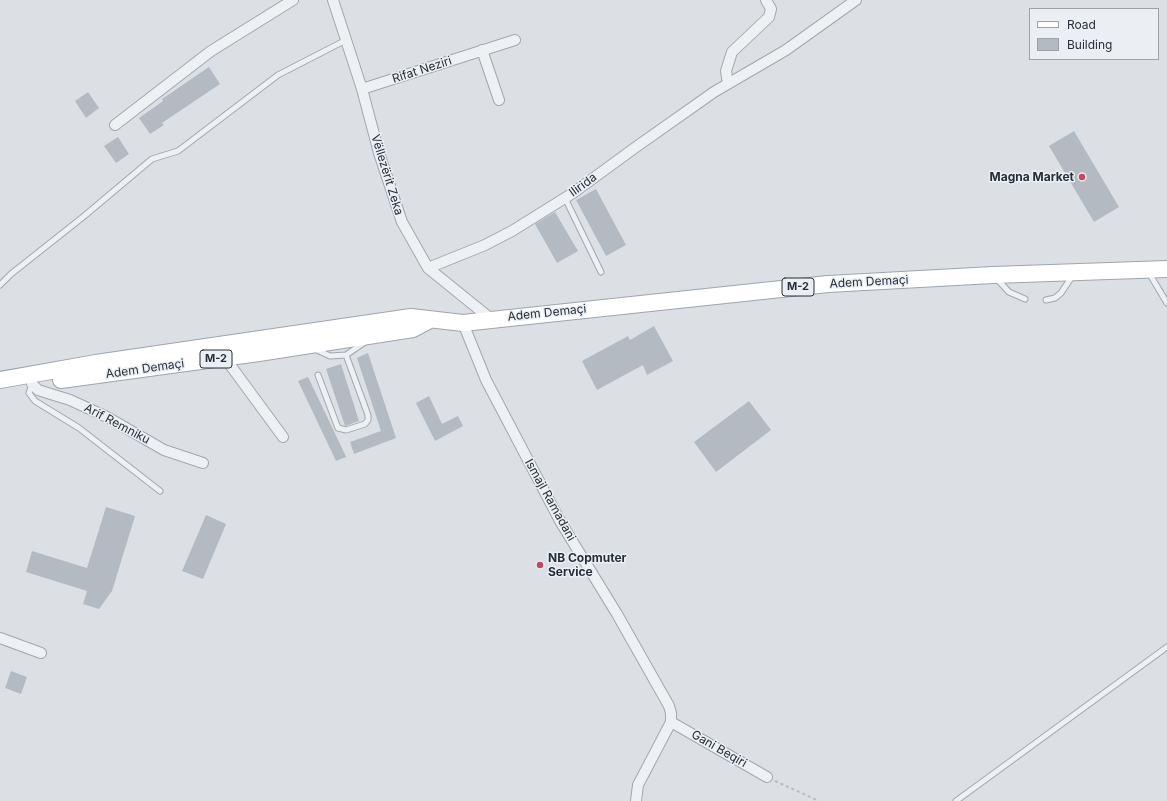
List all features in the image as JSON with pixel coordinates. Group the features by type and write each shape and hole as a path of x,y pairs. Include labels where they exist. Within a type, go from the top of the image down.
{"main road":[{"name":"Adem Demaçi","path":"0,380 96,363 411,317 463,323 828,284 993,275 1167,269"},
{"name":"Adem Demaçi","path":"0,389 225,358 413,329 430,320"}],"street":[{"path":"115,125 211,51 293,0"},
{"name":"Vëllezërit Zeka","path":"333,0 362,89 379,153 402,222 428,268 491,319"},
{"path":"728,84 726,71 732,52 769,17 771,9 766,0"},
{"name":"Ilirida","path":"428,268 485,245 512,231 565,198 728,84 786,50 856,0"},
{"name":"Rifat Neziri","path":"362,89 515,40"},
{"path":"482,50 498,100"},
{"name":"Ismajl Ramadani","path":"463,323 486,380 560,521 617,614 669,706 671,722"},
{"path":"225,358 283,437"},
{"name":"Arif Remniku","path":"32,384 38,390 70,400 106,417 164,450 203,463"},
{"path":"0,638 41,653"},
{"path":"636,801 638,785 671,722"},
{"name":"Gani Beqiri","path":"671,722 767,777"}],"lane":[{"path":"0,285 11,274 84,217 152,159 178,151 278,75 346,40"},
{"path":"565,198 601,272"},
{"path":"1147,269 1167,303"},
{"path":"1046,300 1055,298 1062,293 1076,272"},
{"path":"993,275 1009,292 1025,299"},
{"path":"307,345 330,356 346,355 357,349 370,335"},
{"path":"318,375 338,428 346,430 365,424 368,420 368,415 346,355"},
{"path":"32,384 29,393 35,401 79,428 160,491"},
{"path":"956,801 1167,647"}],"path":[{"path":"767,777 819,801"}],"building":[{"path":"209,67 220,84 162,123 164,125 150,134 139,118 163,101 162,99"},
{"path":"88,92 99,108 86,118 75,101"},
{"path":"1074,131 1119,207 1094,222 1049,146"},
{"path":"118,137 129,154 116,163 104,146"},
{"path":"596,189 626,245 606,256 576,200"},
{"path":"555,212 578,251 557,263 535,224"},
{"path":"654,326 673,361 647,375 643,365 597,390 582,361 628,336 630,340"},
{"path":"368,353 396,438 354,454 350,442 381,431 357,358"},
{"path":"341,364 359,421 345,426 326,369"},
{"path":"308,377 346,457 336,461 298,381"},
{"path":"429,396 442,424 458,416 463,426 435,441 416,403"},
{"path":"749,401 771,430 716,472 694,442"},
{"path":"106,507 135,516 112,591 99,609 83,604 87,591 26,572 32,551 87,568"},
{"path":"206,515 226,524 203,579 182,571"},
{"path":"11,671 27,677 21,694 5,688"}],"place":[{"name":"Magna Market","path":"1082,177"},
{"name":"NB Copmuter Service","path":"540,565"}]}
